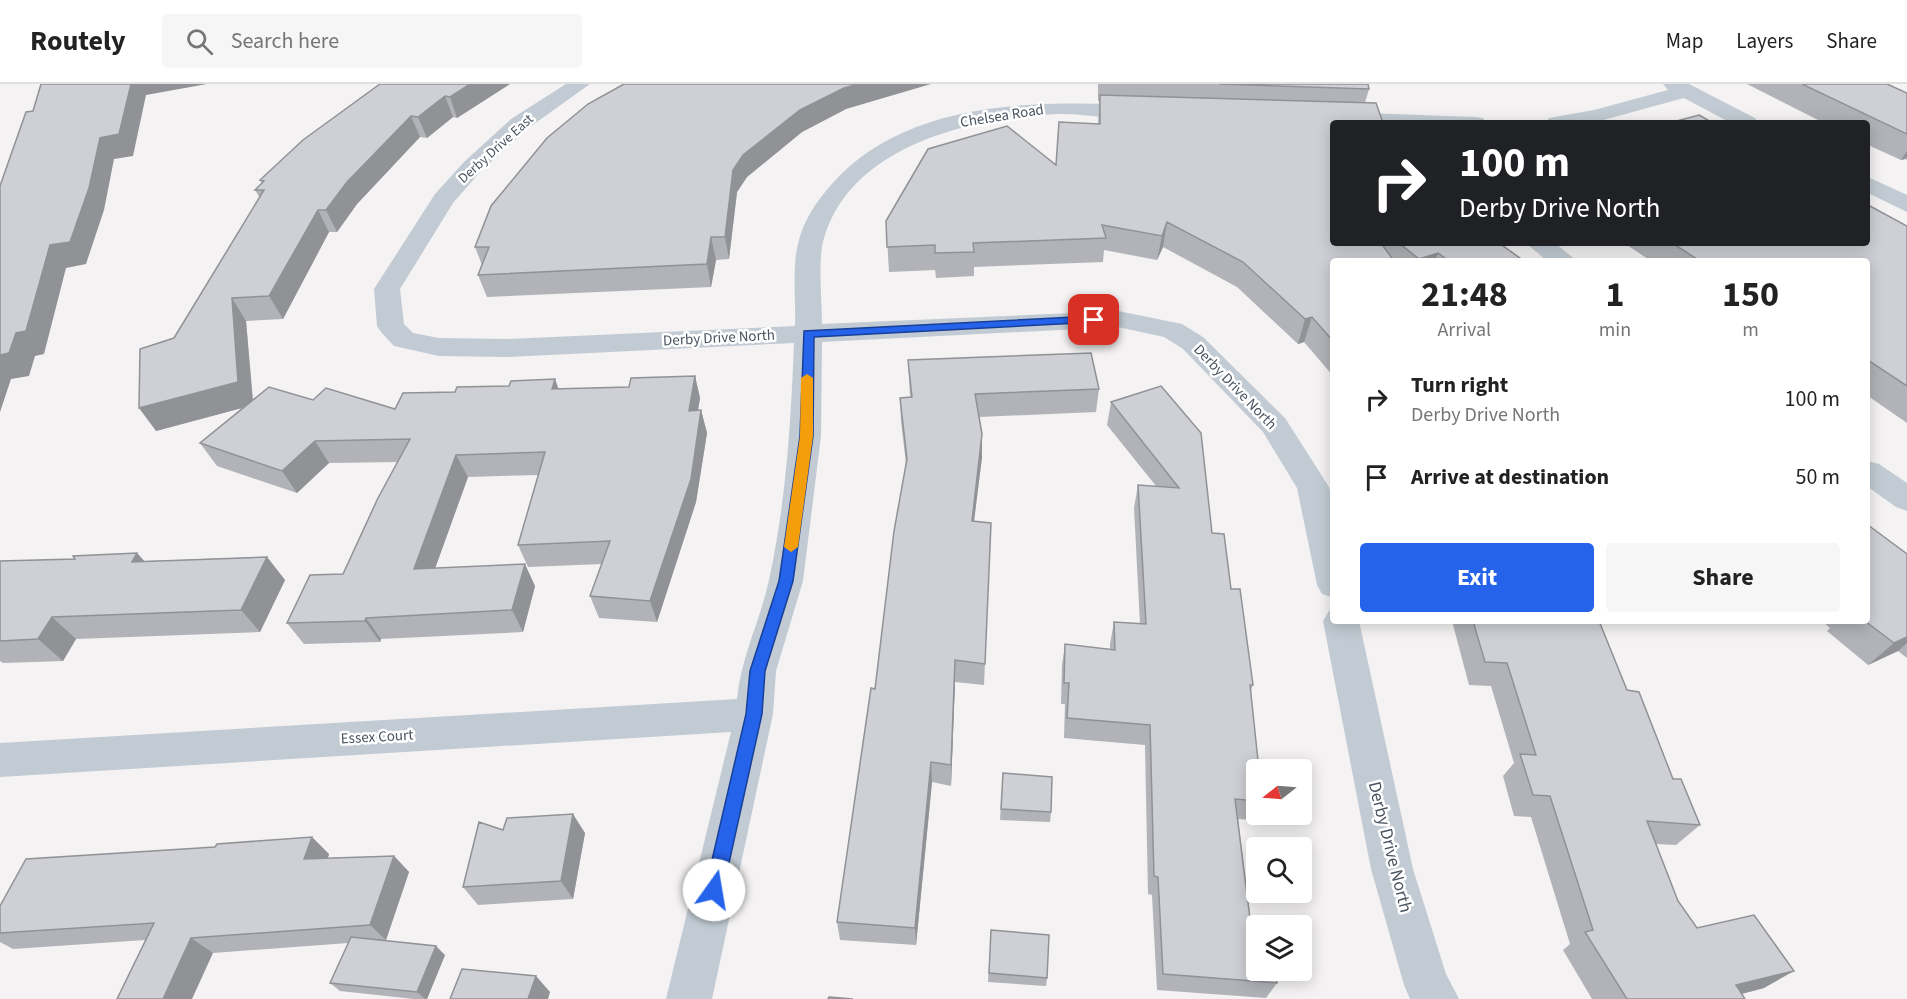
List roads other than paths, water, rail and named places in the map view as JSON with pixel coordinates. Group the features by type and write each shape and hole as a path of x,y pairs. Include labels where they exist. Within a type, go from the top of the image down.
{"street":[{"name":"Derby Drive East","path":"387,289 443,199 472,167 519,124 580,84"},
{"path":"1574,120 1596,116 1680,87 1741,120"},
{"name":"Chelsea Road","path":"689,999 754,714 758,671 786,581 806,436 810,244 825,206 852,176 884,152 916,136 960,121 1001,113 1060,108 1166,112"},
{"path":"1307,117 1378,120"},
{"path":"1870,185 1907,205"},
{"path":"1542,246 1560,258"},
{"name":"Derby Drive North","path":"387,289 391,326 404,340 439,347 506,348 1118,318 1172,330 1193,343 1274,425 1313,487 1330,566"},
{"path":"1870,473 1907,499"},
{"name":"Derby Drive North","path":"1342,624 1392,869 1427,985 1436,999"},
{"name":"Essex Court","path":"0,760 754,714"}]}
